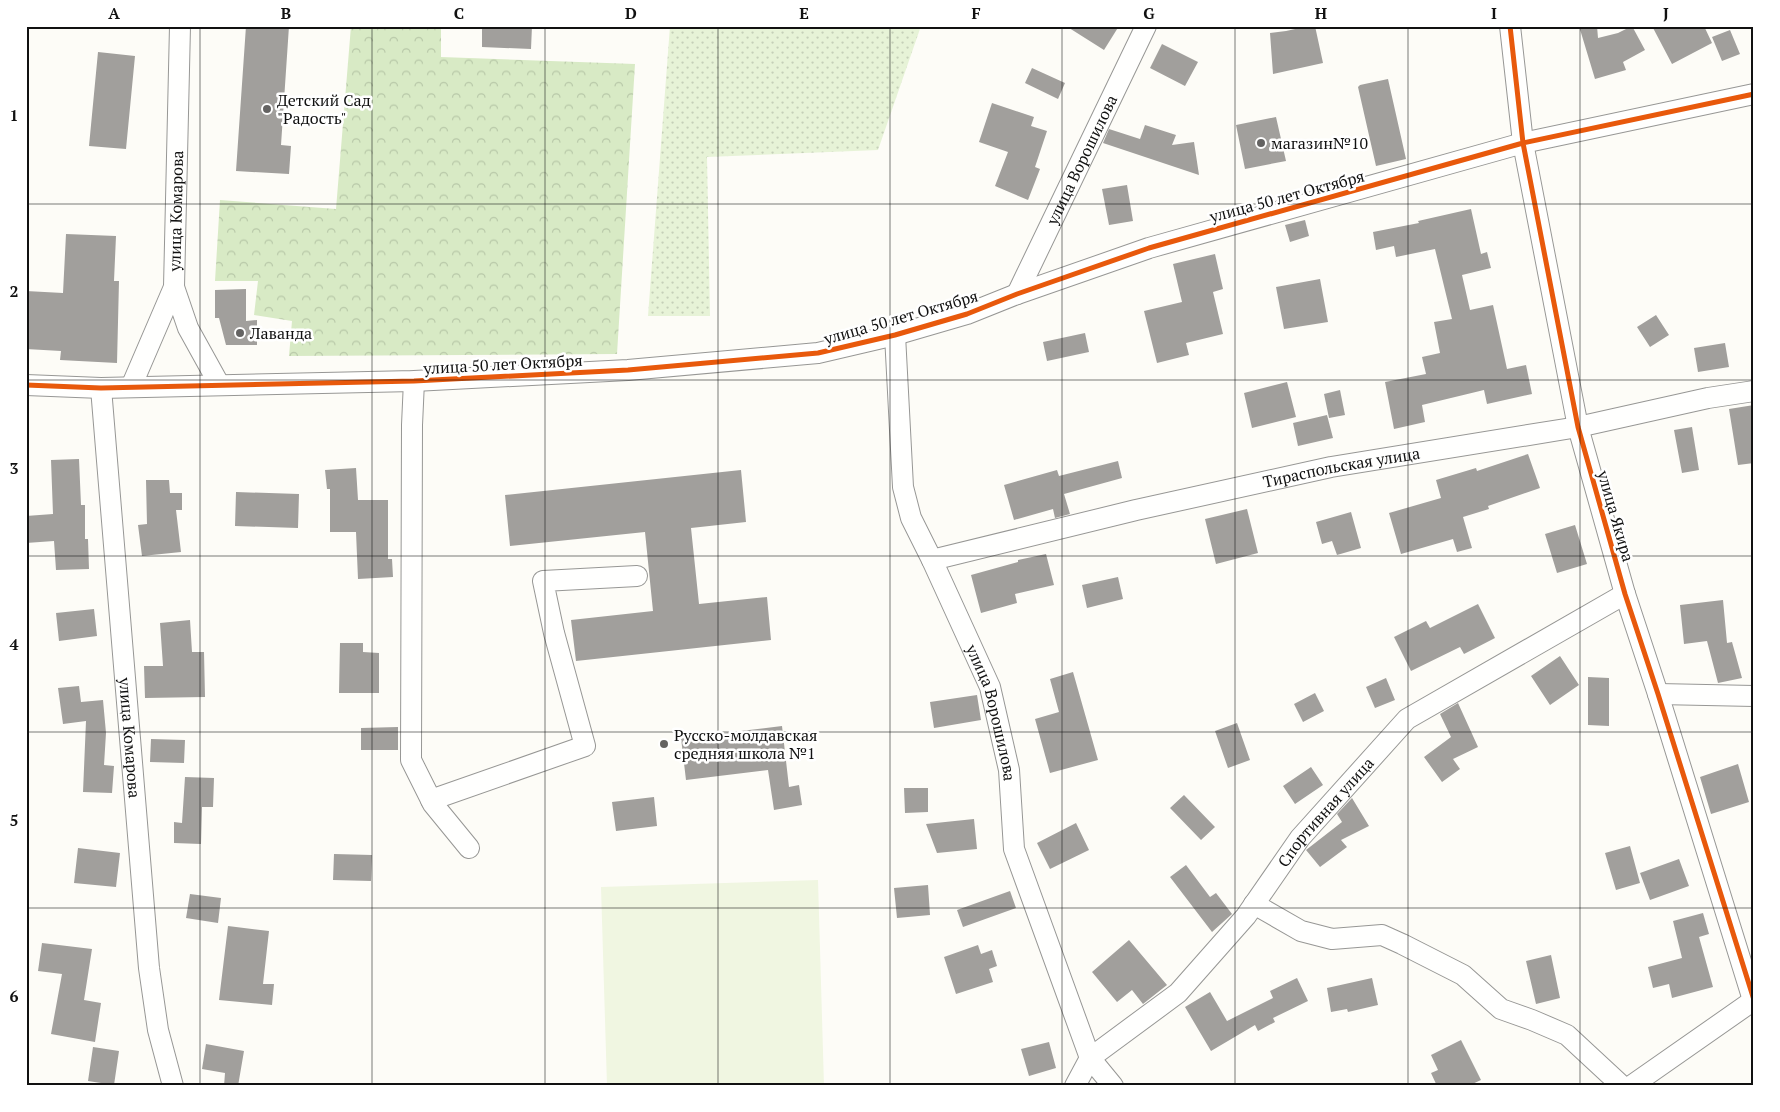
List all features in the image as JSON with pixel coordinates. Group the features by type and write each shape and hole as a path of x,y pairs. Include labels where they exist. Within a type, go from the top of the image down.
{"street":[{"name":"улица Комарова","path":"131,387 174,287 180,26"},
{"name":"улица Ворошилова","path":"1017,294 1146,26"},
{"name":"улица Якира","path":"1510,26 1523,143 1578,427 1625,594 1754,1000"},
{"name":"улица 50 лет Октября","path":"26,385 101,388 414,381 628,370 818,353 894,335 967,314 1017,294 1148,248 1523,143 1754,94"},
{"path":"174,287 188,328 219,384"},
{"name":"улица Ворошилова","path":"894,335 903,487 911,518 990,687 1009,770 1014,849 1090,1058 1113,1086"},
{"path":"414,381 412,435 412,760 431,800 469,848"},
{"name":"улица Комарова","path":"101,388 149,968 158,1030 173,1086"},
{"name":"Тираспольская улица","path":"932,560 1136,510 1331,468 1578,427 1708,398 1754,391"},
{"path":"431,800 585,746 554,634 543,581 637,576"},
{"name":"Спортивная улица","path":"1076,1086 1090,1058 1178,993 1246,916 1300,838 1407,719 1625,594"},
{"path":"1658,694 1754,696"},
{"path":"1254,904 1300,931 1332,939 1382,935 1402,944 1463,975 1501,1009 1567,1035 1622,1086"},
{"path":"1631,1086 1754,1000"}],"green space":[{"path":"351,26 441,26 441,57 635,64 617,354 289,356 292,321 254,315 258,281 215,281 220,200 336,209"},
{"path":"670,26 921,26 878,150 707,157 710,316 648,316"},
{"path":"818,880 824,1086 607,1086 601,887"}],"building":[{"path":"246,26 289,26 281,145 291,146 289,174 236,171"},
{"path":"482,26 532,26 531,49 482,47"},
{"path":"1066,26 1119,26 1104,50"},
{"path":"1315,26 1323,63 1273,74 1270,33"},
{"path":"1579,26 1597,26 1598,38 1618,33 1632,26 1645,50 1623,62 1626,70 1595,79"},
{"path":"1652,26 1704,26 1712,43 1672,64"},
{"path":"1730,30 1740,54 1722,61 1712,37"},
{"path":"1162,44 1198,62 1185,86 1150,68"},
{"path":"98,52 135,56 126,149 89,146"},
{"path":"1032,68 1065,83 1058,99 1025,83"},
{"path":"1388,79 1406,159 1376,166 1358,87"},
{"path":"992,103 1034,117 1031,126 1047,131 1035,167 1040,169 1028,200 995,186 1008,152 979,142"},
{"name":"магазин№10","path":"1276,117 1286,161 1245,169 1236,125"},
{"path":"1145,125 1176,135 1172,145 1194,142 1199,175 1103,143 1109,129 1140,139"},
{"path":"1127,185 1133,221 1109,225 1102,189"},
{"path":"1471,209 1481,254 1487,252 1491,268 1462,275 1470,310 1493,305 1507,369 1526,365 1532,394 1487,404 1484,390 1422,405 1425,422 1394,429 1385,382 1426,374 1422,357 1440,353 1434,322 1452,319 1435,249 1396,257 1394,246 1376,250 1373,232 1419,223 1418,221"},
{"path":"1305,220 1309,236 1290,242 1285,225"},
{"path":"66,234 116,236 114,281 119,281 117,363 60,360 61,351 26,349 26,291 63,293"},
{"path":"1215,254 1223,289 1213,292 1223,334 1186,343 1189,355 1157,363 1144,311 1182,302 1173,264"},
{"path":"1320,279 1328,322 1284,329 1276,287"},
{"path":"246,289 246,321 257,320 257,345 226,345 219,318 215,318 215,290"},
{"path":"1656,315 1669,335 1650,347 1637,327"},
{"path":"1085,333 1089,352 1047,361 1043,342"},
{"path":"1725,343 1729,367 1698,372 1694,348"},
{"path":"1287,382 1296,417 1252,428 1244,393"},
{"path":"1340,390 1345,415 1329,418 1324,394"},
{"path":"1754,405 1754,463 1738,465 1729,409"},
{"path":"1327,415 1333,438 1298,446 1293,423"},
{"path":"1692,427 1699,470 1682,473 1674,430"},
{"path":"1528,454 1540,488 1488,506 1489,509 1463,517 1472,548 1457,552 1453,539 1401,554 1389,513 1441,498 1436,480 1476,468 1477,471"},
{"path":"79,459 81,505 85,505 85,539 88,539 89,569 56,570 54,541 26,543 26,516 53,514 51,460"},
{"path":"1118,461 1122,478 1064,494 1070,514 1055,518 1053,509 1014,520 1004,485 1057,470 1059,476"},
{"path":"356,468 358,500 388,500 388,559 392,559 393,577 358,579 356,532 330,532 330,489 327,489 325,470"},
{"path":"741,470 746,522 691,528 699,604 767,597 771,640 576,661 571,620 653,611 645,532 510,546 505,495"},
{"path":"146,480 169,480 170,493 182,493 182,510 176,510 181,552 142,556 138,525 147,524"},
{"path":"236,492 299,494 298,528 235,526"},
{"path":"1247,509 1258,553 1216,564 1205,519"},
{"path":"1351,512 1361,548 1337,555 1332,541 1322,544 1316,522"},
{"path":"1575,525 1587,564 1557,573 1545,534"},
{"path":"1046,554 1054,585 1015,594 1017,603 981,613 971,575 1018,562 1018,560"},
{"path":"1118,577 1123,599 1087,608 1082,585"},
{"path":"1723,600 1727,643 1732,642 1742,678 1718,683 1707,641 1684,644 1680,605"},
{"path":"1478,604 1495,638 1464,654 1460,647 1411,671 1394,637 1426,621 1430,628"},
{"path":"94,609 97,636 59,641 56,613"},
{"path":"190,620 192,652 204,652 205,697 145,698 144,666 163,666 160,623"},
{"path":"340,643 363,643 363,652 379,653 379,693 339,693"},
{"path":"1560,656 1579,685 1550,705 1531,676"},
{"path":"1073,672 1098,760 1050,773 1035,719 1059,712 1050,679"},
{"path":"1588,677 1609,678 1609,726 1588,725"},
{"path":"1386,678 1395,700 1375,708 1366,687"},
{"path":"79,686 81,702 103,700 106,733 104,765 114,766 112,793 83,792 86,721 63,724 58,688"},
{"path":"1315,693 1324,711 1303,722 1294,704"},
{"path":"977,695 981,720 934,728 930,702"},
{"path":"1458,703 1478,747 1453,759 1460,769 1442,782 1424,757 1451,737 1440,714"},
{"path":"1237,723 1250,760 1228,768 1215,731"},
{"path":"782,726 789,787 799,785 802,805 774,810 768,770 686,780 681,738"},
{"path":"398,727 398,750 361,750 361,728"},
{"path":"151,739 185,740 184,763 150,762"},
{"path":"1738,764 1749,802 1711,814 1700,777"},
{"path":"1311,767 1323,785 1295,804 1283,786"},
{"path":"185,777 214,778 213,807 202,807 201,844 174,843 174,822 182,823"},
{"path":"904,788 928,788 928,812 905,813"},
{"path":"1184,795 1215,827 1201,840 1170,808"},
{"path":"654,797 657,826 616,831 612,802"},
{"path":"1352,798 1369,826 1341,840 1347,847 1320,867 1306,850 1342,822 1337,814"},
{"path":"974,819 977,849 937,853 926,824"},
{"path":"1076,823 1089,850 1050,869 1037,843"},
{"path":"1630,846 1640,883 1616,890 1605,853"},
{"path":"78,848 120,853 116,887 74,883"},
{"path":"334,854 372,855 371,881 333,880"},
{"path":"1679,859 1689,886 1650,900 1640,873"},
{"path":"1186,865 1210,897 1216,893 1232,914 1212,932 1170,877"},
{"path":"928,885 930,915 897,918 894,888"},
{"path":"1010,891 1016,908 963,927 957,910"},
{"path":"190,894 221,898 218,923 186,918"},
{"path":"1703,913 1709,934 1699,937 1713,987 1672,998 1669,984 1653,988 1648,967 1682,958 1673,921"},
{"path":"228,926 269,931 263,984 274,984 272,1005 219,1000"},
{"path":"1129,940 1167,985 1143,1004 1132,990 1117,1002 1092,972"},
{"path":"42,943 92,949 84,1000 101,1003 95,1042 51,1034 62,974 38,971"},
{"path":"978,945 981,954 992,950 997,966 989,969 993,982 956,994 944,957"},
{"path":"1551,955 1560,998 1536,1004 1526,961"},
{"path":"1297,978 1308,1001 1273,1018 1275,1022 1258,1031 1255,1025 1211,1051 1185,1007 1210,992 1227,1021 1273,998 1270,991"},
{"path":"1372,978 1378,1005 1348,1012 1347,1009 1331,1012 1327,988"},
{"path":"1461,1040 1481,1080 1468,1086 1437,1086 1431,1073 1438,1070 1431,1055"},
{"path":"1049,1042 1056,1068 1029,1076 1021,1049"},
{"path":"206,1044 244,1051 238,1086 224,1086 225,1073 202,1069"},
{"path":"93,1047 119,1051 114,1085 88,1081"}],"cycle path":[{"path":"1510,26 1523,143 1578,427 1625,594 1754,1000"},
{"path":"26,385 101,388 414,381 628,370 818,353 895,335 967,314 1017,294 1149,248 1523,143 1754,94"}],"place":[{"name":"Детский Сад \"Радость\"","path":"267,109"},
{"name":"магазин№10","path":"1261,143"},
{"name":"Лаванда","path":"240,333"},
{"name":"Русско-молдавская средняя школа №1","path":"664,744"}]}
